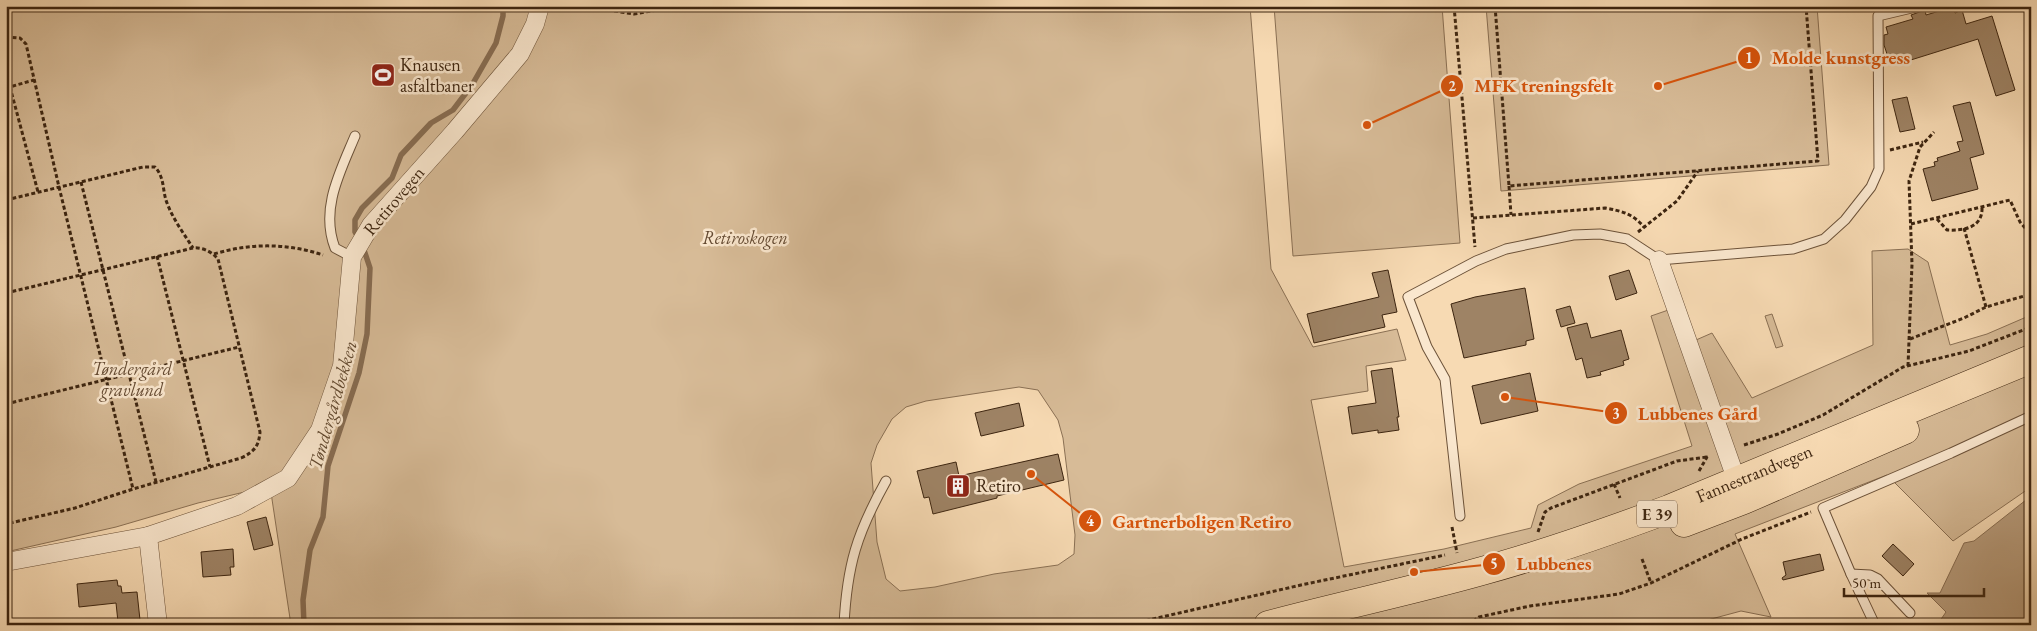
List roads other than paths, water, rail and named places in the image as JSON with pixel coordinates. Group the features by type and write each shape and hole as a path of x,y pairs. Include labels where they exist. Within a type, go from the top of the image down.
{"highway":[{"name":"Fannestrandvegen","path":"1318,625 1412,607 1486,589 1564,567 1630,544 1740,490 2031,359"},
{"name":"Fannestrandvegen","path":"1268,625 1422,587 1545,553 1668,510 1740,490 1861,450 2031,371"}],"street":[{"name":"Retirovegen","path":"6,562 148,536 237,506 288,478 320,430 342,366 346,254 455,131 520,54 535,24 540,6"},
{"path":"1659,260 1740,490"},
{"path":"148,536 158,625"}],"lane":[{"path":"1460,516 1445,379 1427,347 1408,297 1476,261 1506,250 1573,236 1600,234 1627,239 1659,260 1793,249 1824,239 1846,220 1871,187 1878,168 1878,16 1920,6"},
{"path":"346,254 336,248 332,240 330,203 333,188 355,136"},
{"path":"1875,625 1823,508 2031,416"},
{"path":"844,625 845,598 853,554 868,516 886,481"},
{"path":"1851,574 1870,575 1878,579 1910,613"}],"waterway":[{"name":"Tøndergårdbekken","path":"359,239 355,232 355,220 362,208 392,178 401,155 431,123 453,110 472,85 496,43 503,16 503,6"},
{"name":"Tøndergårdbekken","path":"304,625 303,600 310,550 323,517 328,466 359,373 367,334 370,268 363,247"}],"place":[{"name":"Knausen asfaltbaner","path":"383,75"},
{"name":"Molde kunstgress","path":"1658,86"},
{"name":"MFK treningsfelt","path":"1367,125"},
{"name":"Lubbenes Gård","path":"1505,397"},
{"name":"Gartnerboligen Retiro","path":"1031,474"},
{"name":"Retiro","path":"958,486"},
{"name":"Lubbenes","path":"1414,572"}],"park label":[{"name":"Retiroskogen","path":"745,238"},
{"name":"Tøndergård gravlund","path":"132,379"}]}
